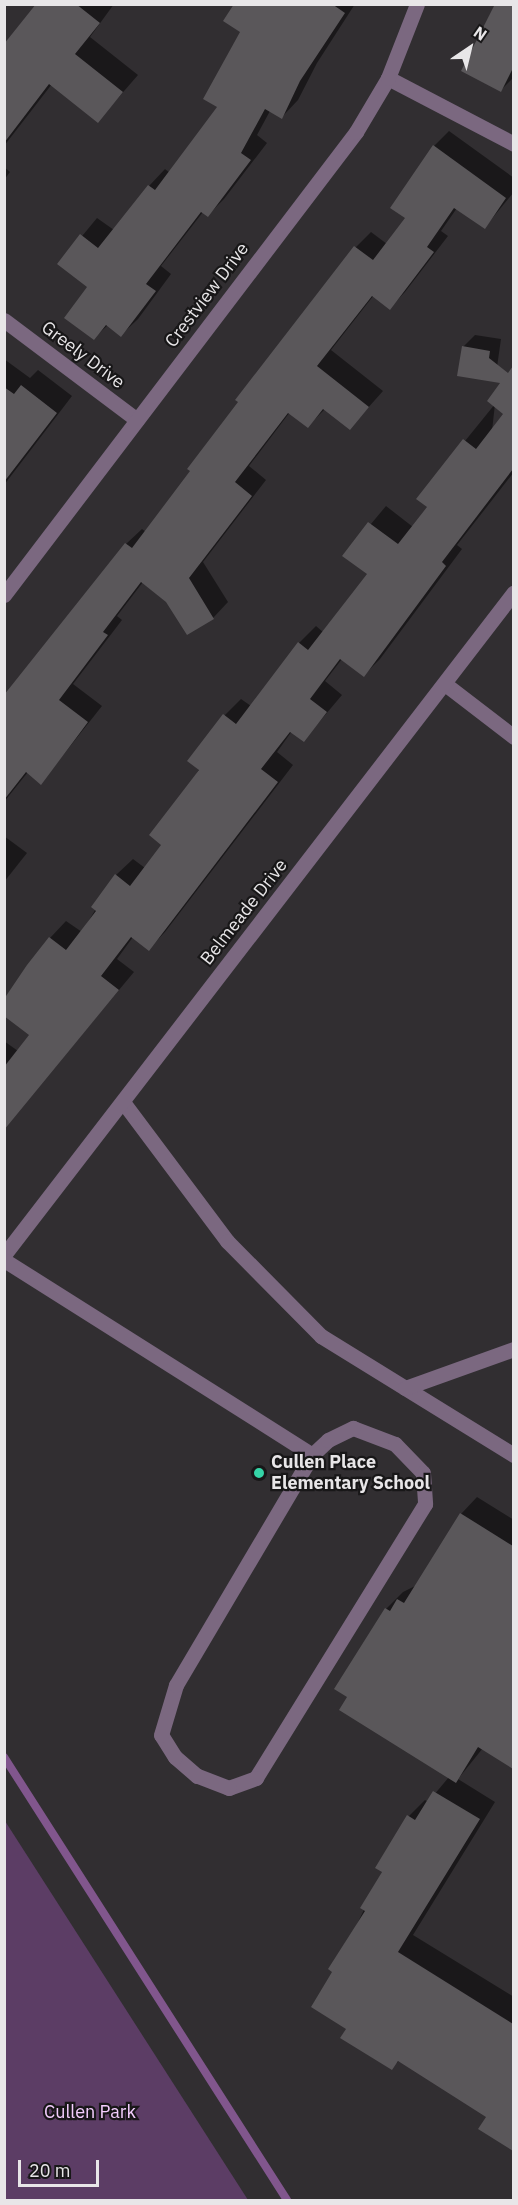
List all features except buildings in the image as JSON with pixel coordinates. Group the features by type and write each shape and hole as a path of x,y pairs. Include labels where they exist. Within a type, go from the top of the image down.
{"street":[{"name":"Crestview Drive","path":"4,595 356,132 388,78 417,4"},
{"path":"388,78 513,144"},
{"name":"Greely Drive","path":"4,320 137,420"},
{"name":"Belmeade Drive","path":"4,1255 445,684 513,592"},
{"path":"445,684 513,737"},
{"path":"123,1102 226,1241 262,1280 321,1336 513,1455"},
{"path":"4,1260 312,1455"},
{"path":"405,1388 513,1350"},
{"path":"353,1428 396,1444 423,1473 425,1504 256,1778 229,1788 197,1776 175,1757 161,1735 165,1713 176,1685 312,1455 328,1440 353,1428"}],"green space":[{"name":"Cullen Park","path":"5,1821 248,2200 5,2200"}],"waterway":[{"path":"4,1757 287,2200"}],"place":[{"name":"Cullen Place Elementary School","path":"259,1473"}]}
